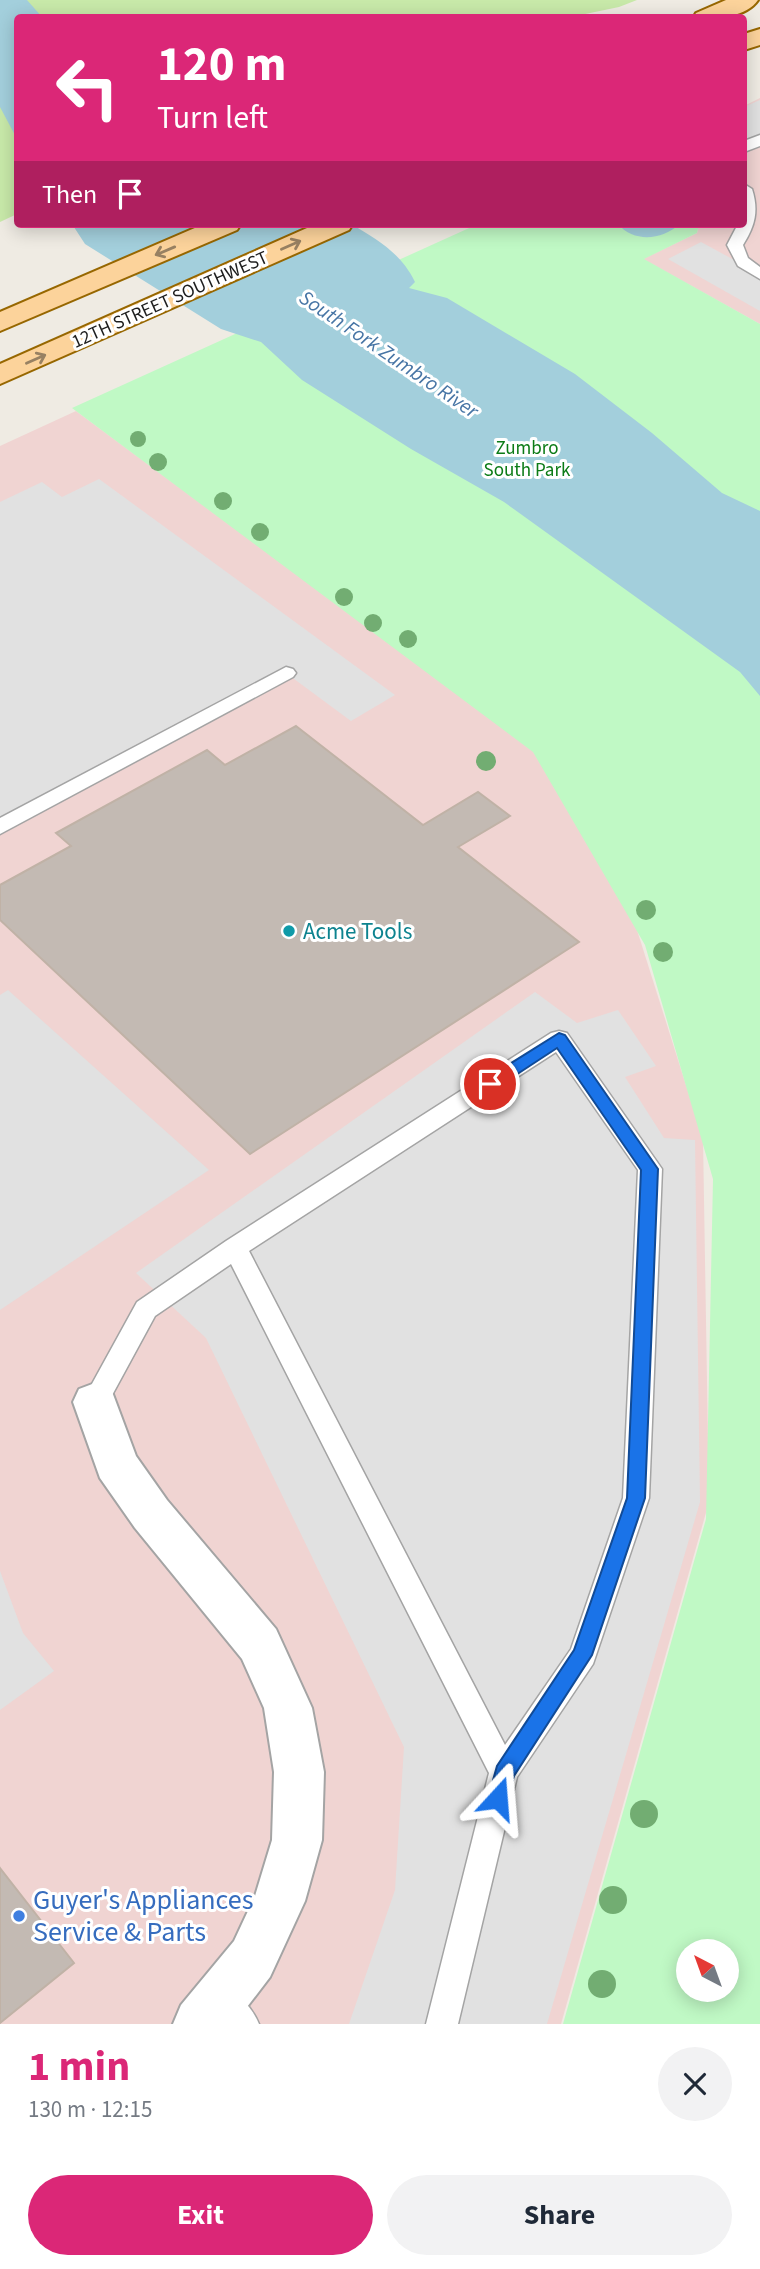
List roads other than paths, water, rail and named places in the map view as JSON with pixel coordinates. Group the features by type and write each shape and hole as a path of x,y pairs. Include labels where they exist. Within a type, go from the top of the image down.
{"main road":[{"path":"714,14 746,0"},
{"path":"0,322 219,228"},
{"name":"12TH STREET SOUTHWEST","path":"0,376 330,228"}],"street":[{"path":"95,1402 116,1464 150,1514 259,1644 288,1708 299,1772 297,1840 279,1901 221,2016"}],"lane":[{"path":"747,198 751,211 747,222"},
{"path":"745,228 735,245 737,257 746,267 760,274"},
{"path":"0,827 286,673"},
{"path":"95,1402 146,1309 235,1248 559,1039 650,1169 636,1498 583,1655 504,1772 442,2024"},
{"path":"235,1248 504,1772"}],"water":[{"path":"0,0 27,0 39,14 14,14 14,133 0,107"},
{"name":"South Fork Zumbro River","path":"75,228 357,228 379,242 396,255 409,272 415,282 409,288 447,298 575,374 652,433 722,493 760,511 760,696 740,672 504,502 411,449 302,380 261,342 221,329 85,244"},
{"path":"623,228 674,228 648,237 640,237"}],"place":[{"name":"Acme Tools","path":"289,931"},
{"name":"Guyer's Appliances Service & Parts","path":"19,1916"}],"park label":[{"name":"Zumbro South Park","path":"527,459"}]}
